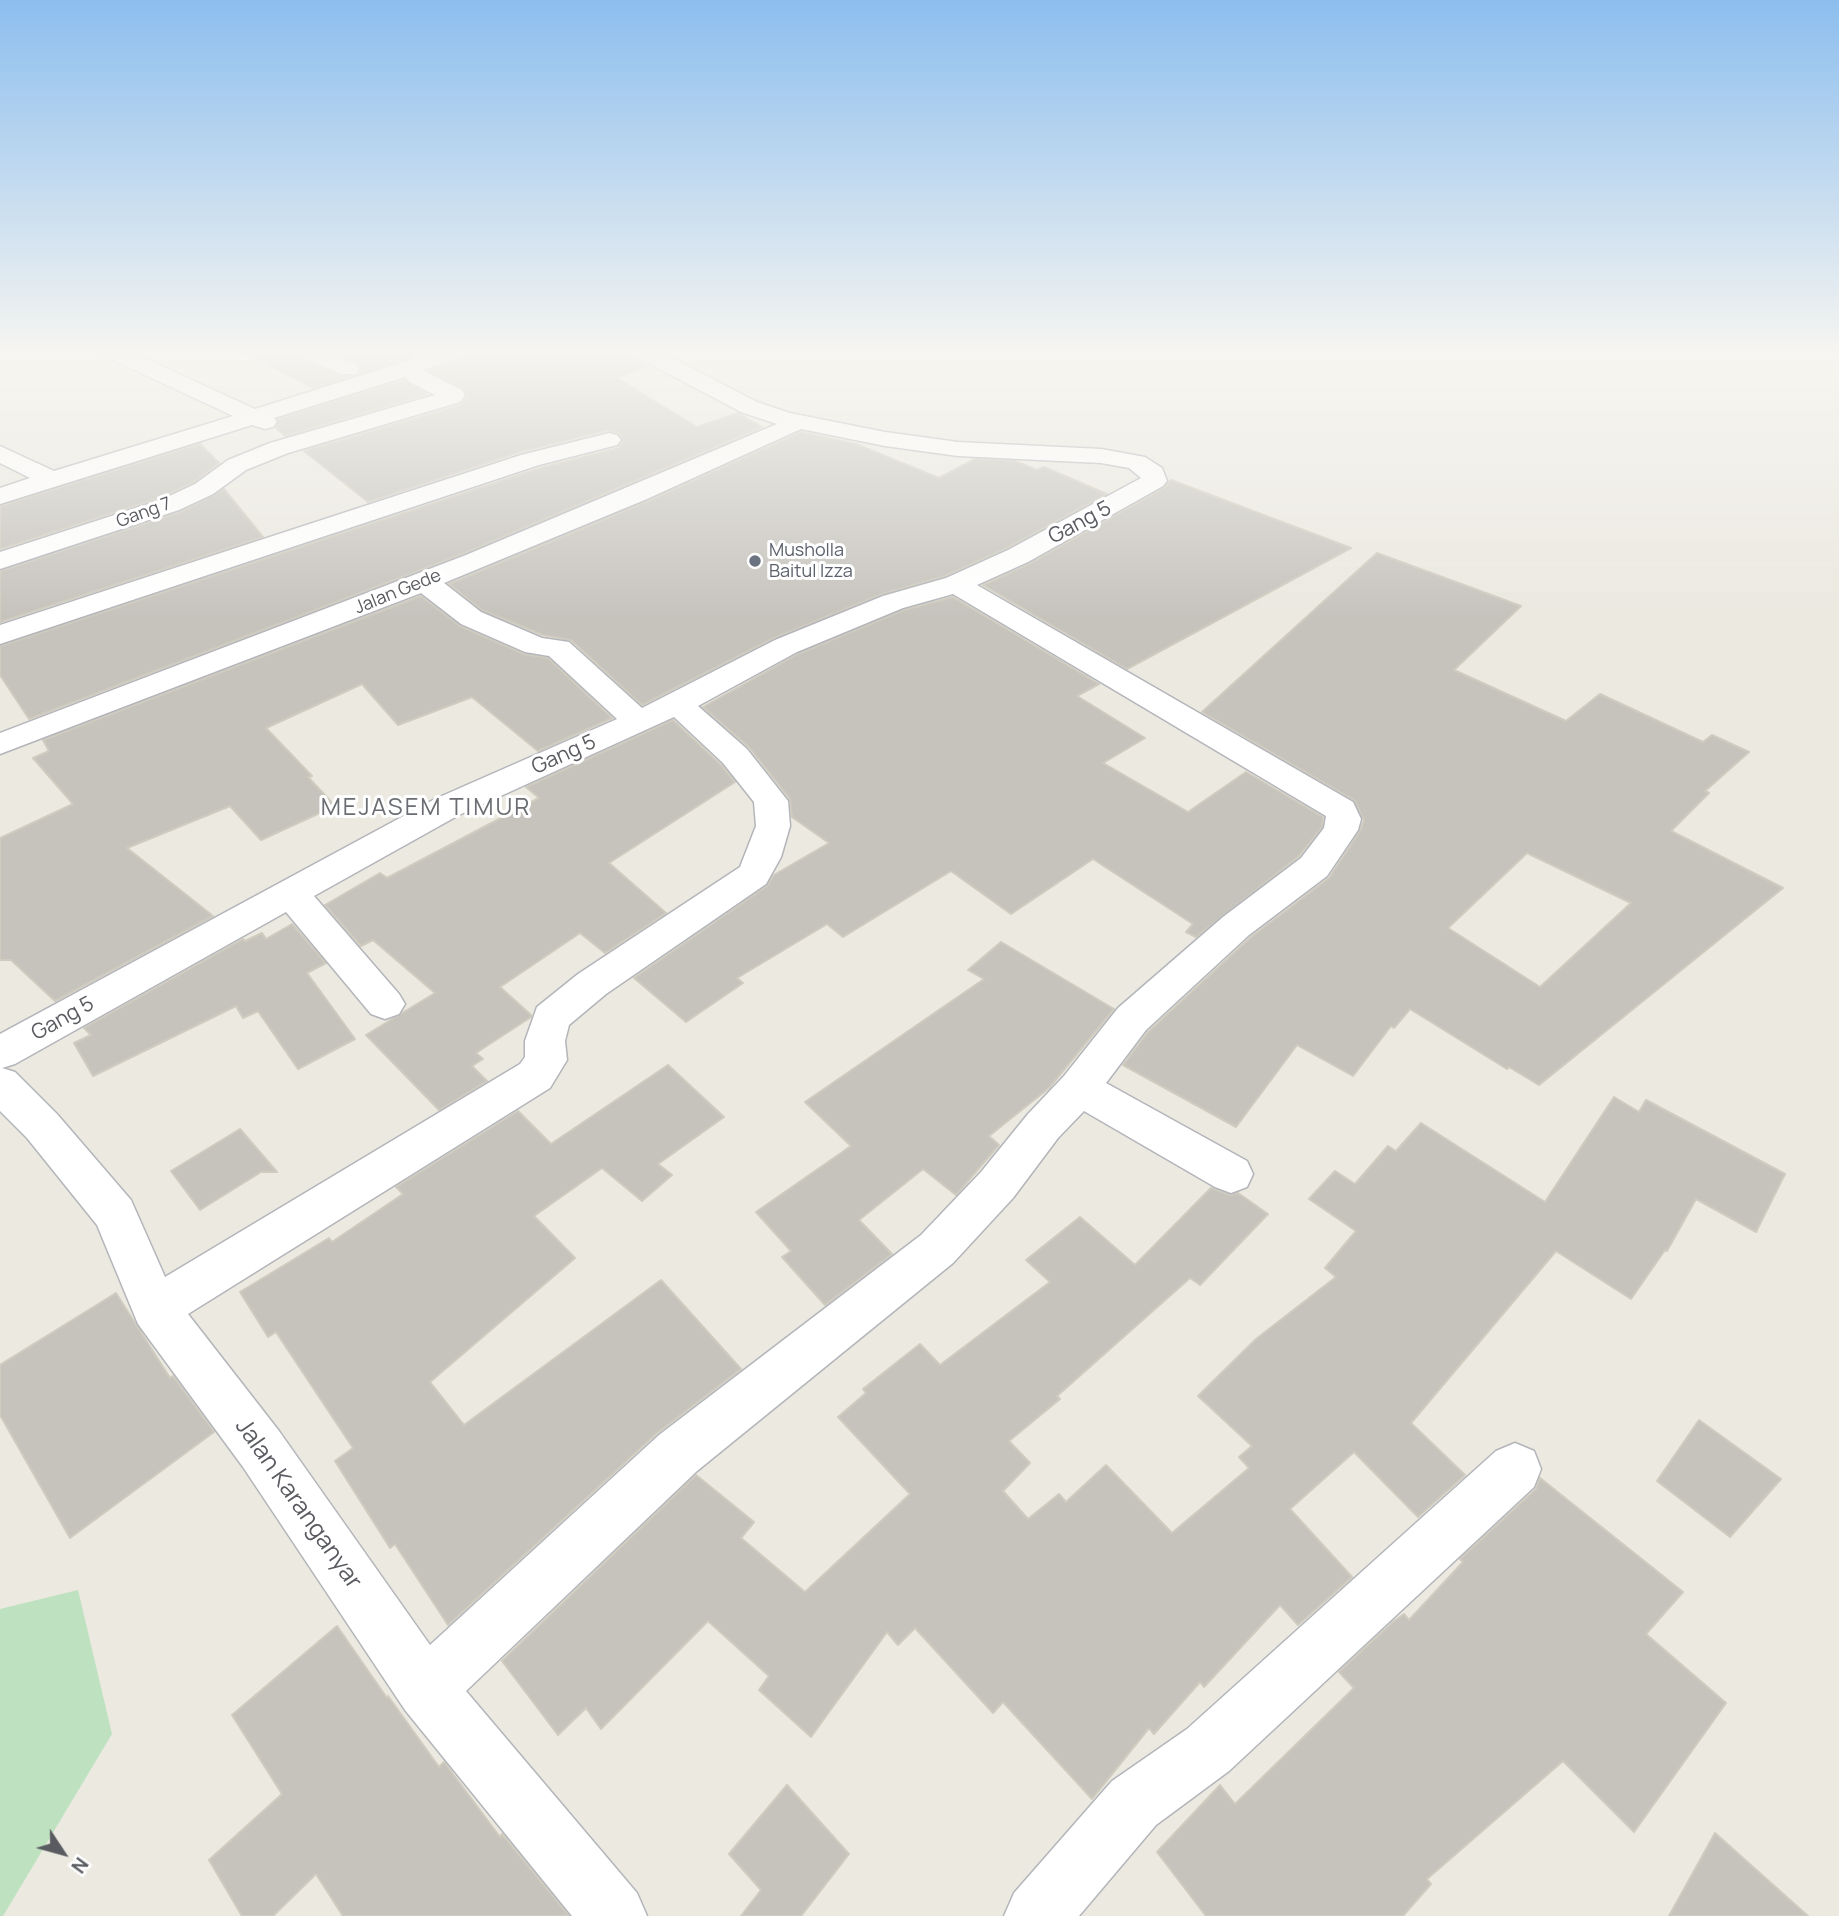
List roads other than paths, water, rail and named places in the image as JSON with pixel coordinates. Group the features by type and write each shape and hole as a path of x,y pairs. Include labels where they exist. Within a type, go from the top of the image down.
{"street":[{"path":"0,496 42,474 176,438"},
{"path":"298,438 303,441"},
{"name":"Gang 7","path":"0,561 170,505 204,489 237,465 312,438"},
{"name":"Jalan Gede","path":"0,744 284,637 638,494 759,438"},
{"name":"Gang 5","path":"0,1053 447,807 678,704 786,646 893,603 956,584 1018,556 1154,481 1153,473 1136,462 1101,456 958,449 881,438"},
{"path":"0,635 517,464 609,440"},
{"path":"0,453 42,474"},
{"path":"423,581 471,618 536,646 558,648 639,722"},
{"path":"426,1689 610,1514 678,1454 937,1249 997,1185 1043,1126 1079,1088 1132,1019 1237,926 1314,867 1341,831 1345,820 1341,810 956,584"},
{"path":"155,1309 536,1076 546,1060 545,1041 551,1018 592,984 753,875 763,858 773,826 771,801 735,756 678,704"},
{"path":"290,892 385,1004"},
{"name":"Jalan Karanganyar","path":"0,1084 42,1126 115,1214 155,1309 261,1449 426,1689 614,1916"},
{"path":"1079,1088 1231,1174"},
{"path":"1037,1916 1134,1803 1208,1750 1515,1469"}],"place":[{"name":"Musholla Baitul Izza","path":"755,561"}],"district":[{"name":"MEJASEM TIMUR","path":"426,808"}]}
